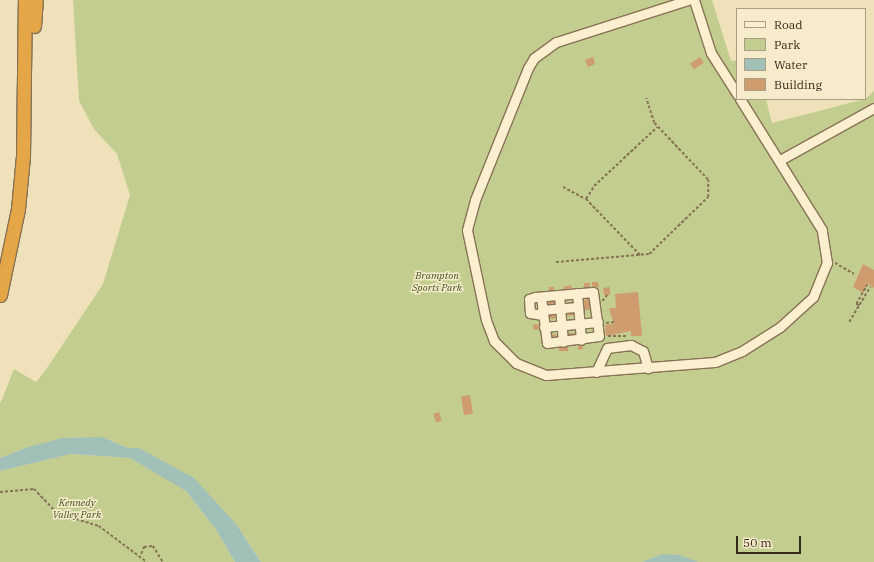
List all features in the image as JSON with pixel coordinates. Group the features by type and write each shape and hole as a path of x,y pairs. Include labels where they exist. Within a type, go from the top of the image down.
{"highway":[{"path":"0,295 18,209 23,156 26,0"},
{"path":"23,156 29,133 36,0"}],"lane":[{"path":"688,0 556,42 534,58 475,200 467,230 484,312 494,341 516,363 546,375 715,362 742,351 803,308 818,290 828,259 822,230 780,160 741,100"},
{"path":"694,0 711,53 736,92"},
{"path":"780,160 874,108"},
{"path":"577,293 581,340"},
{"path":"541,297 542,313 547,343 598,338 600,322 595,294 577,293 530,298 528,303 531,314 542,313 560,308 578,307"},
{"path":"559,295 563,342"},
{"path":"544,327 600,322"},
{"path":"596,372 607,348 631,345 642,351 648,368"}],"path":[{"path":"556,262 640,255 651,252 710,192 706,178 657,127 646,98"},
{"path":"586,199 594,186 657,127"},
{"path":"563,187 586,199 640,255"},
{"path":"828,259 854,274"},
{"path":"859,306 856,304 867,285"},
{"path":"849,322 870,287"},
{"path":"600,301 607,295"},
{"path":"600,322 614,322"},
{"path":"604,336 626,336"},
{"path":"0,492 34,489 57,513 99,526 141,554 147,562"},
{"path":"141,554 144,547 153,546 164,562"}],"green space":[{"name":"Brampton Sports Park","path":"73,0 712,0 731,61 736,60 736,100 766,100 772,123 866,100 866,98 874,91 874,562 699,562 662,554 642,562 261,562 236,524 139,448 128,448 102,437 25,448 0,458 0,404 14,369 36,382 45,371 103,284 130,195 117,154 94,129 79,101"},
{"name":"Kennedy Valley Park","path":"71,454 130,458 169,479 186,491 217,531 235,562 0,562 0,471"}],"water":[{"path":"102,437 128,448 139,448 194,478 236,524 261,562 235,562 217,531 186,491 130,458 71,454 0,471 0,458 25,448 62,438"},
{"path":"662,554 679,555 699,562 642,562"}],"building":[{"path":"593,57 595,64 588,67 585,60"},
{"path":"700,57 704,63 694,70 690,64"},
{"path":"863,264 874,270 874,288 868,284 863,293 853,287"},
{"path":"592,282 598,282 599,287 592,287"},
{"path":"584,283 590,283 590,287 584,288"},
{"path":"571,285 572,289 564,291 563,287"},
{"path":"549,287 554,287 554,291 549,291"},
{"path":"610,287 610,295 604,295 603,288"},
{"path":"638,292 642,336 631,336 631,331 606,336 605,325 614,324 609,308 616,308 615,294"},
{"path":"585,299 589,299 591,300 591,308 585,309 582,306 582,302"},
{"path":"554,300 554,305 548,305 547,301"},
{"path":"566,313 574,313 574,315 566,316"},
{"path":"550,314 554,314 554,318 550,318"},
{"path":"536,324 539,327 536,330 533,327"},
{"path":"567,333 576,333 576,337 567,337"},
{"path":"556,334 556,339 550,339 550,335"},
{"path":"583,345 583,349 578,350 578,346"},
{"path":"559,346 568,346 568,351 559,351"},
{"path":"470,395 473,414 464,415 461,396"},
{"path":"439,412 442,421 436,422 433,414"}]}
